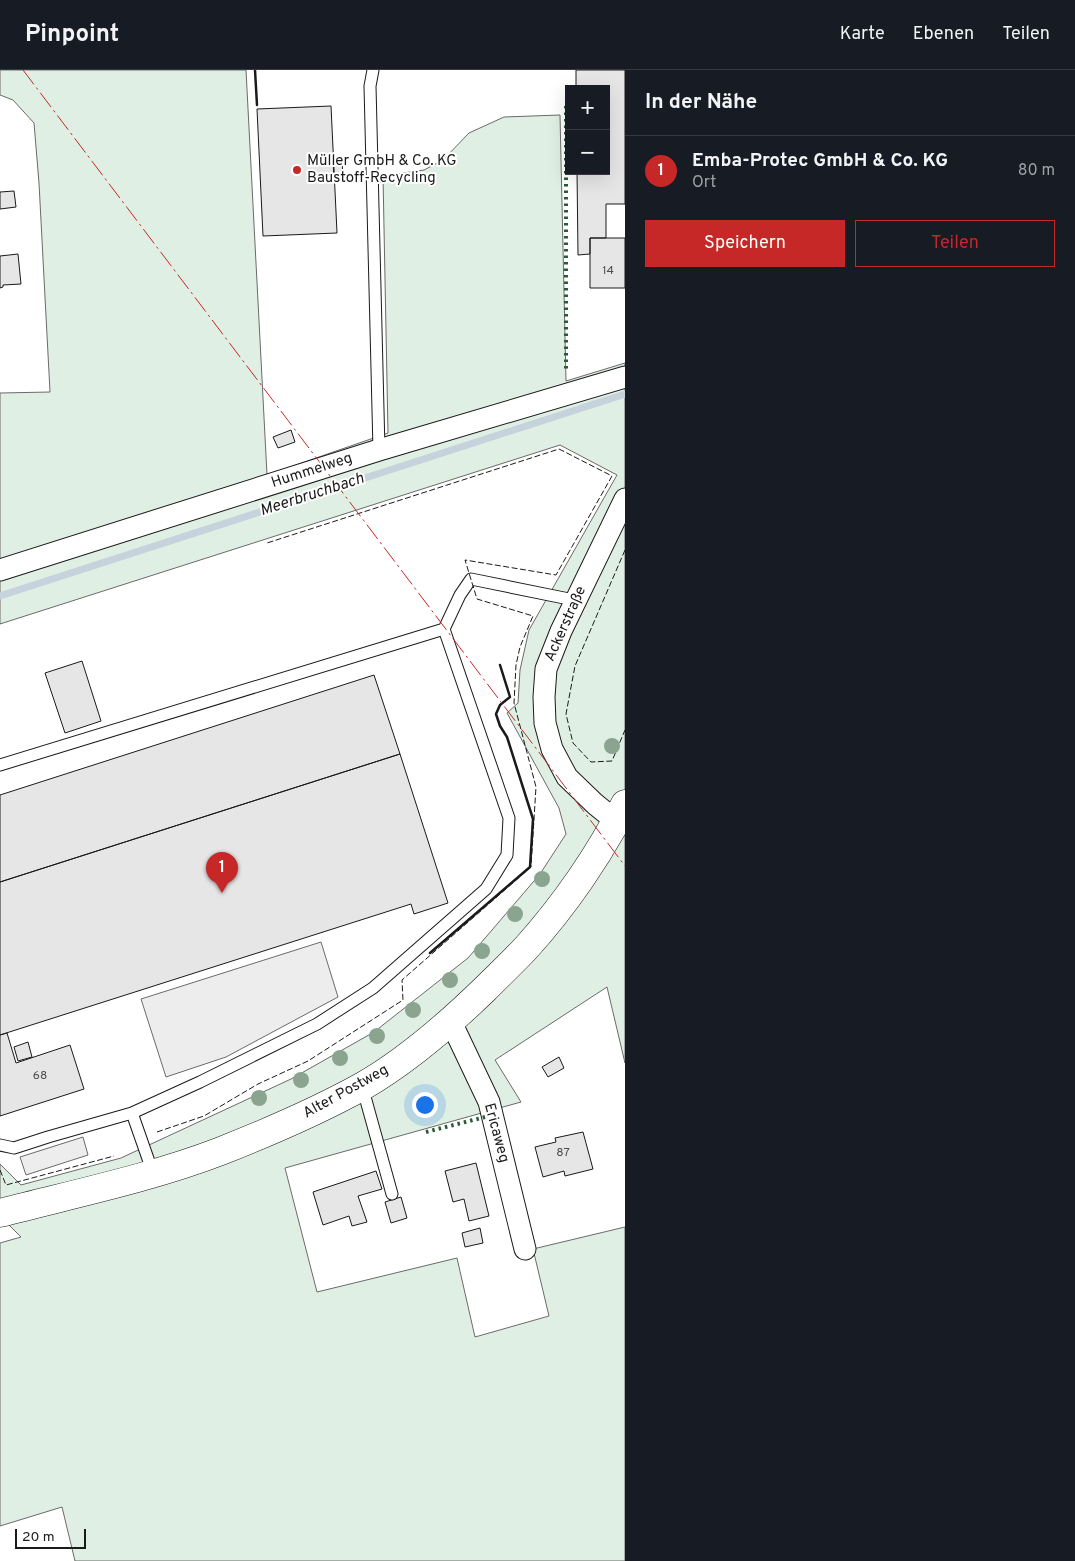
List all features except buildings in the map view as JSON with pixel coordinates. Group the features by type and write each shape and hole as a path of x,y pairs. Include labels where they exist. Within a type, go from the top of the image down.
{"street":[{"name":"Hummelweg","path":"0,570 379,450 625,377"},
{"name":"Ackerstraße","path":"622,817 595,804 567,777 552,749 545,723 546,669 574,600 625,499"},
{"name":"Alter Postweg","path":"0,1213 153,1172 220,1151 295,1120 362,1086 385,1072 451,1022 526,949 568,897 622,817"},
{"name":"Ericaweg","path":"451,1022 489,1102 525,1249"}],"lane":[{"path":"373,70 370,86 379,450"},
{"path":"0,1145 14,1148 132,1113 200,1082 317,1024 373,988 486,889 507,855 509,818 444,629 460,595 471,579 574,600"},
{"path":"0,765 444,629"},
{"path":"362,1086 392,1194"},
{"path":"132,1113 153,1172"}],"green space":[{"path":"0,70 246,70 267,475 388,433 383,176 424,170 443,160 469,133 504,117 560,115 566,381 625,363 625,1063 607,987 495,1060 521,1102 285,1168 317,1292 457,1258 475,1337 549,1316 533,1249 625,1227 625,1561 75,1561 62,1507 0,1526 0,1243 21,1237 0,1216 0,1164 21,1185 121,1158 291,1079 374,1032 468,958 540,874 566,834 559,808 507,713 518,703 520,670 529,630 617,475 560,445 0,624 0,393 50,392 34,123 13,100 0,95"}],"shaded area":[{"path":"321,942 338,997 226,1057 166,1077 141,999"},
{"path":"83,1137 88,1155 26,1175 20,1157"}],"waterway":[{"name":"Meerbruchbach","path":"0,596 625,394"}],"hedge":[{"path":"566,130 566,369"},
{"path":"426,1132 485,1117"}],"fence":[{"path":"157,1132 204,1116 258,1084 308,1061 403,1000 402,980 531,867 536,787 514,703 516,665 520,647 533,616 477,599 465,560 556,575 612,476 559,449 267,543"},
{"path":"625,550 575,666 566,714 573,743 591,762 612,761 625,730"},
{"path":"0,1170 6,1185 114,1156"}],"wall":[{"path":"255,70 257,105"},
{"path":"430,953 530,867 533,819 507,737 500,726 496,714 500,705 510,697 500,665"}],"power":[{"path":"23,70 625,866"}],"place":[{"name":"Müller GmbH & Co. KG Baustoff-Recycling","path":"297,170"},
{"name":"Emba-Protec GmbH & Co. KG","path":"222,893"}]}
